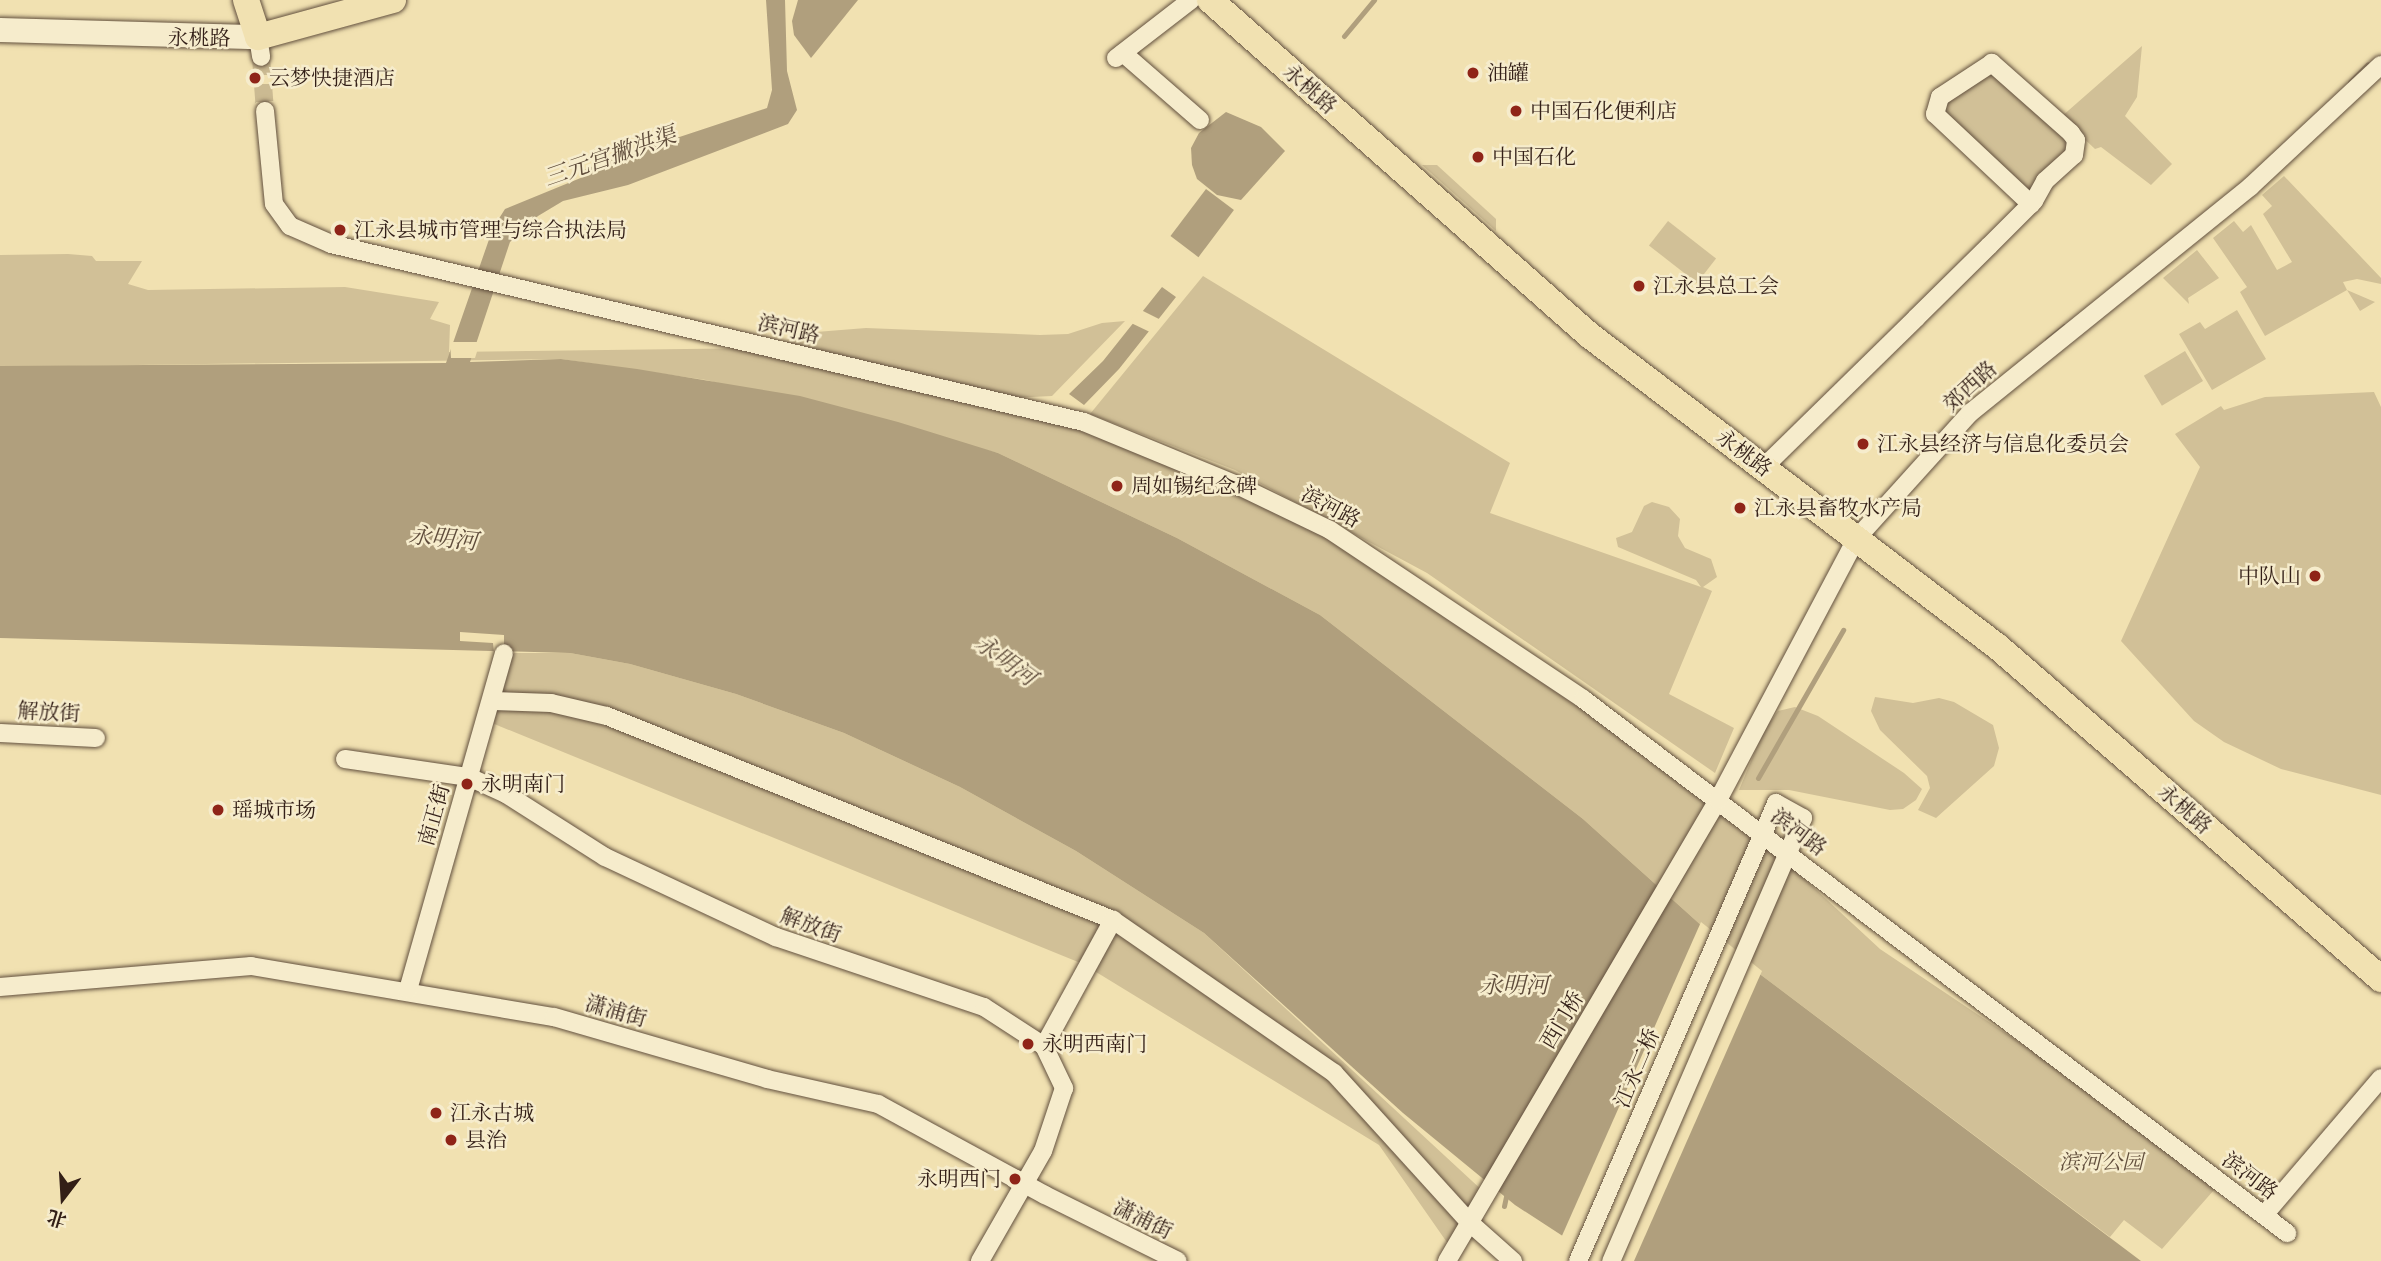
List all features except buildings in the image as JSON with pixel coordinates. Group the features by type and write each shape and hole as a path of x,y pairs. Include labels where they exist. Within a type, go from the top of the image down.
{"main road":[{"path":"246,0 260,47"},
{"name":"永桃路","path":"0,30 260,47 393,0"},
{"name":"永桃路","path":"1209,0 1589,335 1998,647 2381,979"}],"street":[{"path":"1191,0 1119,56 1200,120"},
{"path":"1763,468 2031,204 2045,181 2074,155 2076,140 1992,63 1940,97 1936,114 2031,204"},
{"name":"郊西路","path":"1678,870 1857,538 1970,413 2250,187 2381,65"},
{"name":"滨河路","path":"265,111 274,204 290,226 331,244 1084,422 1138,443 1330,530 1583,699 2287,1233"},
{"name":"南正街","path":"408,990 469,777 494,701 504,653"},
{"path":"494,701 551,703 607,716 1113,920 1334,1073 1469,1222 1513,1261"},
{"name":"解放街","path":"0,733 96,738"},
{"name":"解放街","path":"345,759 469,777 506,794 605,857 751,926 984,1007 1044,1046"},
{"name":"江永二桥","path":"1578,1261 1776,803 1803,818 1788,853"},
{"path":"1611,1261 1788,853"},
{"name":"西门桥","path":"1447,1261 1678,870"},
{"path":"980,1261 1043,1151 1064,1088 1044,1046 1113,920"},
{"name":"潇浦街","path":"0,987 251,966 408,990 554,1017 767,1079 878,1104 1023,1183 1178,1261"},
{"path":"2264,1215 2381,1078"}],"green space":[{"path":"2142,46 2137,97 2125,116 2172,164 2151,185 2101,147 2095,149 2061,117"},
{"path":"1992,63 2076,140 2034,201 1935,114 1937,101"},
{"path":"1422,165 1437,165 1496,219 1496,231"},
{"path":"2284,176 2381,278 2381,284 2357,279 2343,282 2347,290 2265,336 2240,292 2247,287 2213,238 2234,221 2243,232 2251,225 2277,270 2292,262 2263,214 2272,206 2262,195"},
{"path":"1668,221 1716,259 1697,283 1649,245"},
{"path":"2197,250 2219,278 2188,298 2189,304 2163,278"},
{"name":"滨河公园","path":"0,255 92,256 96,261 142,261 128,284 148,290 345,287 439,302 430,319 450,325 449,352 771,348 816,332 866,328 1040,335 1068,334 1102,323 1125,321 1052,396 993,399 1084,422 1330,531 1718,799 1880,949 2165,1140 2221,1182 2162,1249 2124,1220 2110,1237 1733,954 1583,819 1320,615 1177,538 998,453 706,380 561,359 0,367"},
{"path":"1203,276 1510,463 1490,513 1701,587 1696,580 1618,547 1616,538 1632,532 1644,506 1652,502 1669,507 1680,519 1678,536 1685,548 1711,559 1717,577 1703,587 1712,591 1669,694 1734,728 1715,773 1427,573 1235,470 1090,414"},
{"path":"2347,290 2375,302 2360,311"},
{"path":"2237,310 2266,359 2212,390 2179,334 2200,322 2205,329"},
{"path":"2185,351 2203,381 2162,406 2144,376"},
{"path":"2374,392 2381,407 2381,795 2281,769 2224,742 2194,721 2121,641 2200,467 2175,434 2221,406 2224,410 2265,397"},
{"path":"504,653 570,653 630,664 736,694 844,733 960,787 1076,851 1204,933 1485,1193 1453,1251 1379,1145 1083,964 487,721"},
{"path":"1875,697 1913,703 1939,698 1954,702 1993,725 1999,748 1994,766 1936,818 1918,810 1930,788 1927,776 1880,730 1871,711"},
{"path":"1795,707 1818,716 1904,773 1922,789 1916,800 1903,809 1890,810 1789,790 1739,790 1764,730 1778,711"}],"water":[{"name":"永明河","path":"766,0 785,0 787,71 797,110 788,124 628,185 563,201 538,216 510,242 470,362 561,359 800,396 898,422 998,453 1177,538 1320,615 1583,819 1733,954 2141,1261 1601,1261 1515,1205 1403,1113 1204,933 1076,851 960,787 844,733 736,694 630,664 570,653 0,638 0,366 446,363 493,228 505,209 583,177 581,171 604,162 767,108 772,90"},
{"path":"798,0 858,0 811,58 794,35 792,21"},
{"path":"1226,112 1261,127 1285,151 1241,200 1217,195 1197,179 1192,165 1191,148 1199,133"},
{"path":"1206,189 1234,210 1198,257 1170,236"},
{"path":"1162,287 1176,297 1119,369 1084,405 1069,394 1103,361"}],"pier":[{"path":"1139,309 1161,320 1152,333 1129,322"},
{"path":"450,342 480,342 475,358 451,358"},
{"path":"460,632 504,635 504,653 494,653 493,643 460,641"},
{"path":"1701,922 1762,971 1634,1261 1595,1261 1561,1238"}],"waterway":[{"name":"三元宫撇洪渠","path":"1344,36 1374,0"},
{"path":"2350,82 2368,64"},
{"path":"2047,340 2064,326"},
{"path":"1758,778 1843,630"},
{"path":"1504,1206 1507,1192"}],"tunnel":[{"path":"261,57 265,111"}],"place":[{"name":"油罐","path":"1473,73"},
{"name":"云梦快捷酒店","path":"255,78"},
{"name":"中国石化便利店","path":"1516,111"},
{"name":"中国石化","path":"1478,157"},
{"name":"江永县城市管理与综合执法局","path":"340,230"},
{"name":"江永县总工会","path":"1639,286"},
{"name":"江永县经济与信息化委员会","path":"1863,444"},
{"name":"周如锡纪念碑","path":"1117,486"},
{"name":"江永县畜牧水产局","path":"1740,508"},
{"name":"中队山","path":"2315,576"},
{"name":"永明南门","path":"467,784"},
{"name":"瑶城市场","path":"218,810"},
{"name":"永明西南门","path":"1028,1044"},
{"name":"江永古城","path":"436,1113"},
{"name":"县治","path":"451,1140"},
{"name":"永明西门","path":"1015,1179"}]}
